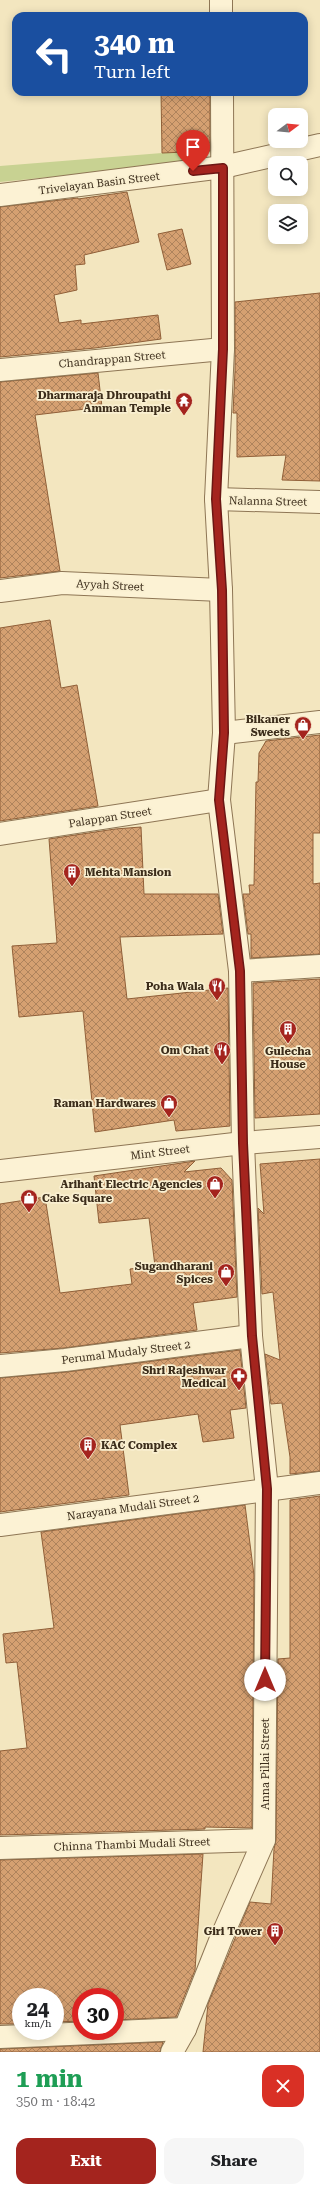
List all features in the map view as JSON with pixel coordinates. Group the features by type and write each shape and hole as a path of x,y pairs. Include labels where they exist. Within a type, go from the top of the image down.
{"street":[{"path":"221,0 222,12"},
{"name":"Anna Pillai Street","path":"172,2052 184,2029 222,1936 264,1840 267,1489 252,1336 243,1143 240,971 219,800 224,733 222,590 216,499 223,349 222,96"},
{"name":"Trivelayan Basin Street","path":"0,195 223,168 320,145"},
{"name":"Chandrappan Street","path":"0,370 223,349"},
{"name":"Nalanna Street","path":"216,499 320,502"},
{"name":"Ayyah Street","path":"0,592 62,583 222,590"},
{"path":"224,733 320,722"},
{"name":"Palappan Street","path":"0,834 219,800"},
{"path":"240,971 320,966"},
{"name":"Mint Street","path":"0,1171 243,1143 320,1137"},
{"name":"Perumal Mudaly Street 2","path":"0,1366 65,1360 252,1336"},
{"name":"Narayana Mudali Street 2","path":"0,1525 320,1483"},
{"name":"Chinna Thambi Mudali Street","path":"0,1848 264,1840"},
{"path":"0,2037 184,2029"}],"green space":[{"path":"214,151 181,164 0,182 0,166 162,153"}],"building":[{"path":"161,96 210,96 210,151 162,153"},
{"path":"127,192 139,242 84,255 85,264 75,265 77,290 54,295 59,323 81,320 81,324 158,315 161,339 95,348 0,357 0,207 78,199"},
{"path":"182,229 191,264 167,270 158,234"},
{"path":"320,293 320,481 282,480 286,455 237,457 237,413 233,413 235,371 235,302"},
{"path":"98,373 102,407 35,415 60,571 0,578 0,382"},
{"path":"50,620 61,688 77,685 98,806 0,821 0,628"},
{"path":"320,735 320,833 313,833 313,884 320,883 320,954 251,958 251,934 248,934 243,894 250,894 249,885 254,885 256,782 258,782 259,753 266,741"},
{"path":"141,827 144,894 218,894 223,934 120,937 127,999 228,988 230,1126 176,1131 174,1120 95,1132 83,1011 19,1017 12,946 57,943 49,839 115,829"},
{"path":"320,979 320,1114 255,1118 253,983"},
{"path":"320,1159 320,1471 290,1474 290,1457 282,1403 271,1404 265,1354 280,1360 273,1292 262,1294 258,1208 264,1214 260,1164"},
{"path":"195,1161 184,1172 221,1168 232,1180 237,1297 193,1303 197,1330 64,1348 0,1353 0,1204 45,1197 60,1293 132,1284 130,1269 155,1266 149,1218 99,1223 94,1176"},
{"path":"240,1350 246,1408 230,1410 234,1438 203,1442 198,1414 120,1425 129,1495 0,1512 0,1378 67,1372"},
{"path":"320,1496 320,2052 203,2052 208,2004 250,1902 271,1904 274,1849 276,1840 278,1659 290,1658 290,1500"},
{"path":"245,1505 254,1575 252,1828 205,1827 205,1829 0,1835 0,1751 27,1748 17,1662 6,1663 3,1634 54,1628 41,1532"},
{"path":"203,1854 195,1970 176,2017 124,2020 124,1988 72,1988 72,2021 64,2022 64,1988 12,1988 12,2024 0,2024 0,1860"},
{"path":"163,2042 160,2052 0,2052 0,2049"}],"place":[{"name":"Dharmaraja Dhroupathi Amman Temple","path":"184,416"},
{"name":"Bikaner Sweets","path":"303,740"},
{"name":"Mehta Mansion","path":"72,887"},
{"name":"Poha Wala","path":"217,1001"},
{"name":"Gulecha House","path":"288,1044"},
{"name":"Om Chat","path":"222,1065"},
{"name":"Raman Hardwares","path":"169,1118"},
{"name":"Arihant Electric Agencies","path":"215,1199"},
{"name":"Cake Square","path":"29,1213"},
{"name":"Sugandharani Spices","path":"226,1287"},
{"name":"Shri Rajeshwar Medical","path":"239,1391"},
{"name":"KAC Complex","path":"88,1460"},
{"name":"Giri Tower","path":"275,1946"}],"route":[{"path":"193,171 223,168 223,349 216,499 222,590 224,733 219,800 240,971 243,1143 252,1336 267,1489 265,1680"}]}
